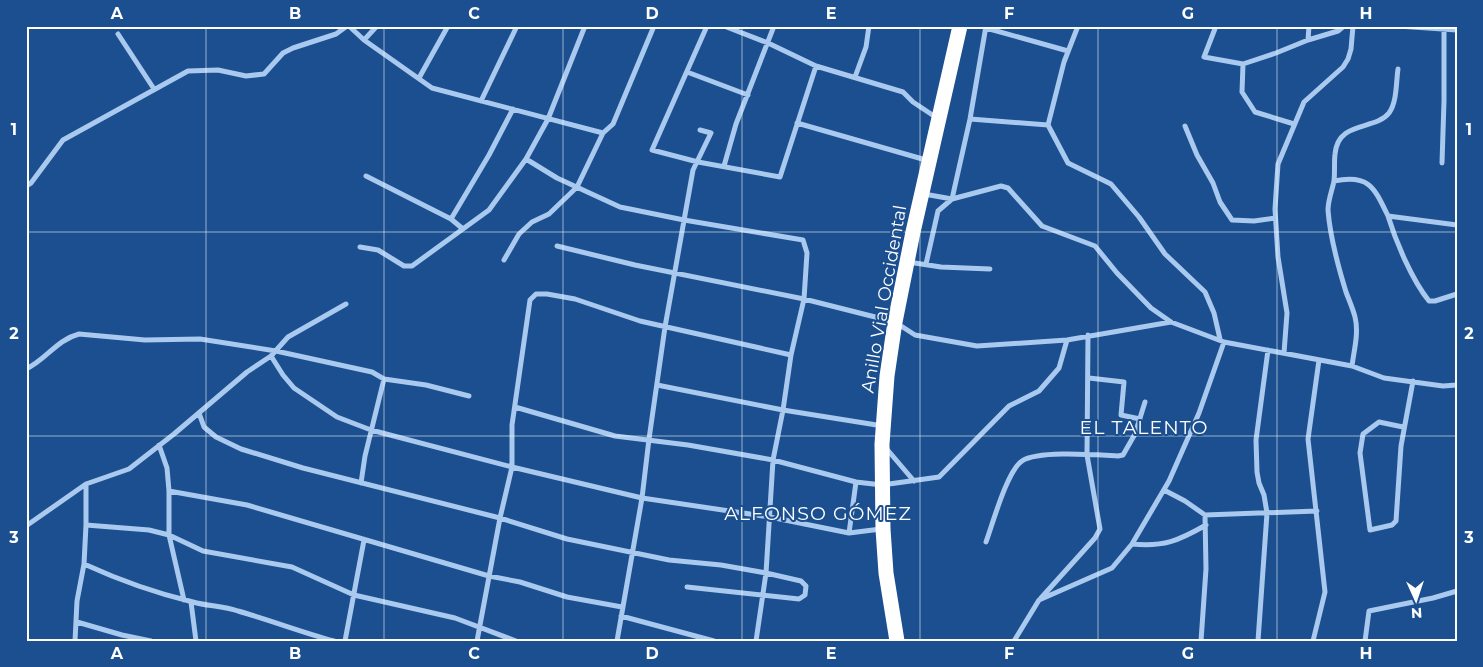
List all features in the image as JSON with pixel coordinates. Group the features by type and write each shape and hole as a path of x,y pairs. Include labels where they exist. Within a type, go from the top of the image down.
{"highway":[{"name":"Anillo Vial Occidental","path":"898,641 886,573 883,529 882,444 888,376 895,322 921,193 960,26"}],"street":[{"path":"26,186 31,183 63,140 188,71 218,70 246,76 264,74 283,53 336,34 348,26 364,40 432,88 603,133"},
{"path":"364,40 377,26"},
{"path":"419,78 448,26"},
{"path":"481,101 517,26"},
{"path":"360,247 378,250 404,266 412,266 489,210 526,159 548,119 585,26"},
{"path":"504,260 519,234 532,222 549,214 577,187 603,133 613,124 654,26"},
{"path":"707,26 652,150 698,162 780,177 816,66"},
{"path":"724,26 768,43 816,66 903,92 913,102 938,119"},
{"path":"724,166 736,124 774,26"},
{"path":"854,77 866,47 869,26"},
{"path":"1039,600 1112,568 1132,544 1164,490 1199,413 1222,340 1205,292 1165,254 1139,217 1111,184 1068,163 1048,124 1068,50 1078,26"},
{"path":"1216,26 1204,57 1243,64 1338,31 1344,26"},
{"path":"1308,40 1309,26"},
{"path":"1284,353 1288,313 1278,257 1275,218 1275,188 1278,164 1304,102 1343,67 1348,59 1351,50 1353,26"},
{"path":"1398,26 1457,30"},
{"path":"952,199 970,118 986,27 1068,50"},
{"path":"1442,163 1444,29"},
{"path":"118,34 154,89"},
{"path":"1243,64 1242,92 1255,112 1294,124"},
{"path":"1352,366 1356,340 1355,318 1334,245 1328,210 1329,196 1334,181 1335,152 1341,137 1352,129 1381,119 1388,114 1394,102 1398,69"},
{"path":"687,72 748,95"},
{"path":"451,219 489,155 513,109"},
{"path":"970,118 1048,124"},
{"path":"797,123 929,161"},
{"path":"1184,126 1197,155 1213,183 1220,202 1232,220 1254,221 1275,218"},
{"path":"617,641 642,498 648,439 693,170 711,133 700,130"},
{"path":"526,159 557,178 620,207 803,240 807,253 804,299 791,355 773,460 766,573 756,641"},
{"path":"366,176 451,219 464,229"},
{"path":"1334,181 1346,179 1362,180 1377,193 1388,216 1393,234 1422,292 1429,301 1436,301 1457,294"},
{"path":"926,264 938,211 952,199 1001,186 1008,188 1042,226 1095,246 1117,273 1144,301 1171,322 1222,340 1352,366 1384,378 1443,386 1457,385"},
{"path":"921,193 952,199"},
{"path":"1388,216 1456,224"},
{"path":"558,246 635,265 804,299 895,322 915,335 977,346 1067,340 1171,322"},
{"path":"908,262 990,269"},
{"path":"477,641 500,518 512,467 512,425 530,300 536,294 575,299 640,322 791,355"},
{"path":"26,526 86,484 129,469 160,446 247,372 271,356 288,337 346,304"},
{"path":"26,369 35,365 60,342 68,337 79,334 145,340 200,339 276,351 372,372 384,379 426,385 469,396"},
{"path":"1014,641 1039,600 1095,538 1100,529 1087,454 1088,335"},
{"path":"515,407 615,436 648,439 773,460 856,482 882,485 939,477 1008,406 1039,392 1059,368 1067,340"},
{"path":"1258,641 1267,513 1264,495 1256,472 1256,440 1268,350"},
{"path":"271,356 294,388 337,417 371,430 512,467 642,498 770,517 849,533 883,529"},
{"path":"1313,641 1325,592 1308,439 1319,360"},
{"path":"1089,378 1124,382 1121,415 1140,419"},
{"path":"361,483 371,430 384,379"},
{"path":"1403,427 1379,422 1363,434 1360,453 1370,530 1392,525 1398,516 1398,482 1403,427 1413,382"},
{"path":"657,385 783,410 883,426"},
{"path":"986,542 1010,474 1021,461 1033,456 1123,455 1135,434 1145,402"},
{"path":"198,413 204,427 216,437 241,449 303,468 500,518 567,539 632,554 721,565 766,573 801,581 806,586 805,595 799,599 687,587"},
{"path":"882,444 914,481"},
{"path":"160,446 167,468 169,535 184,600"},
{"path":"849,533 856,482"},
{"path":"75,641 77,600 84,564 86,484"},
{"path":"1164,490 1206,515 1317,511"},
{"path":"169,491 247,505 489,576 520,582 567,597 622,607"},
{"path":"1201,641 1206,569 1206,515"},
{"path":"86,525 149,530 169,535 203,551 292,567 354,595 455,618 516,641"},
{"path":"1132,544 1152,546 1177,541 1206,525"},
{"path":"344,641 364,540"},
{"path":"84,564 115,578 184,600 236,610 284,627 334,641"},
{"path":"1365,641 1369,611 1433,598 1457,591"},
{"path":"192,602 196,641"},
{"path":"621,616 714,641"},
{"path":"77,622 151,641"}],"district":[{"name":"EL TALENTO","path":"1144,427"},
{"name":"ALFONSO GÓMEZ","path":"818,513"}]}
